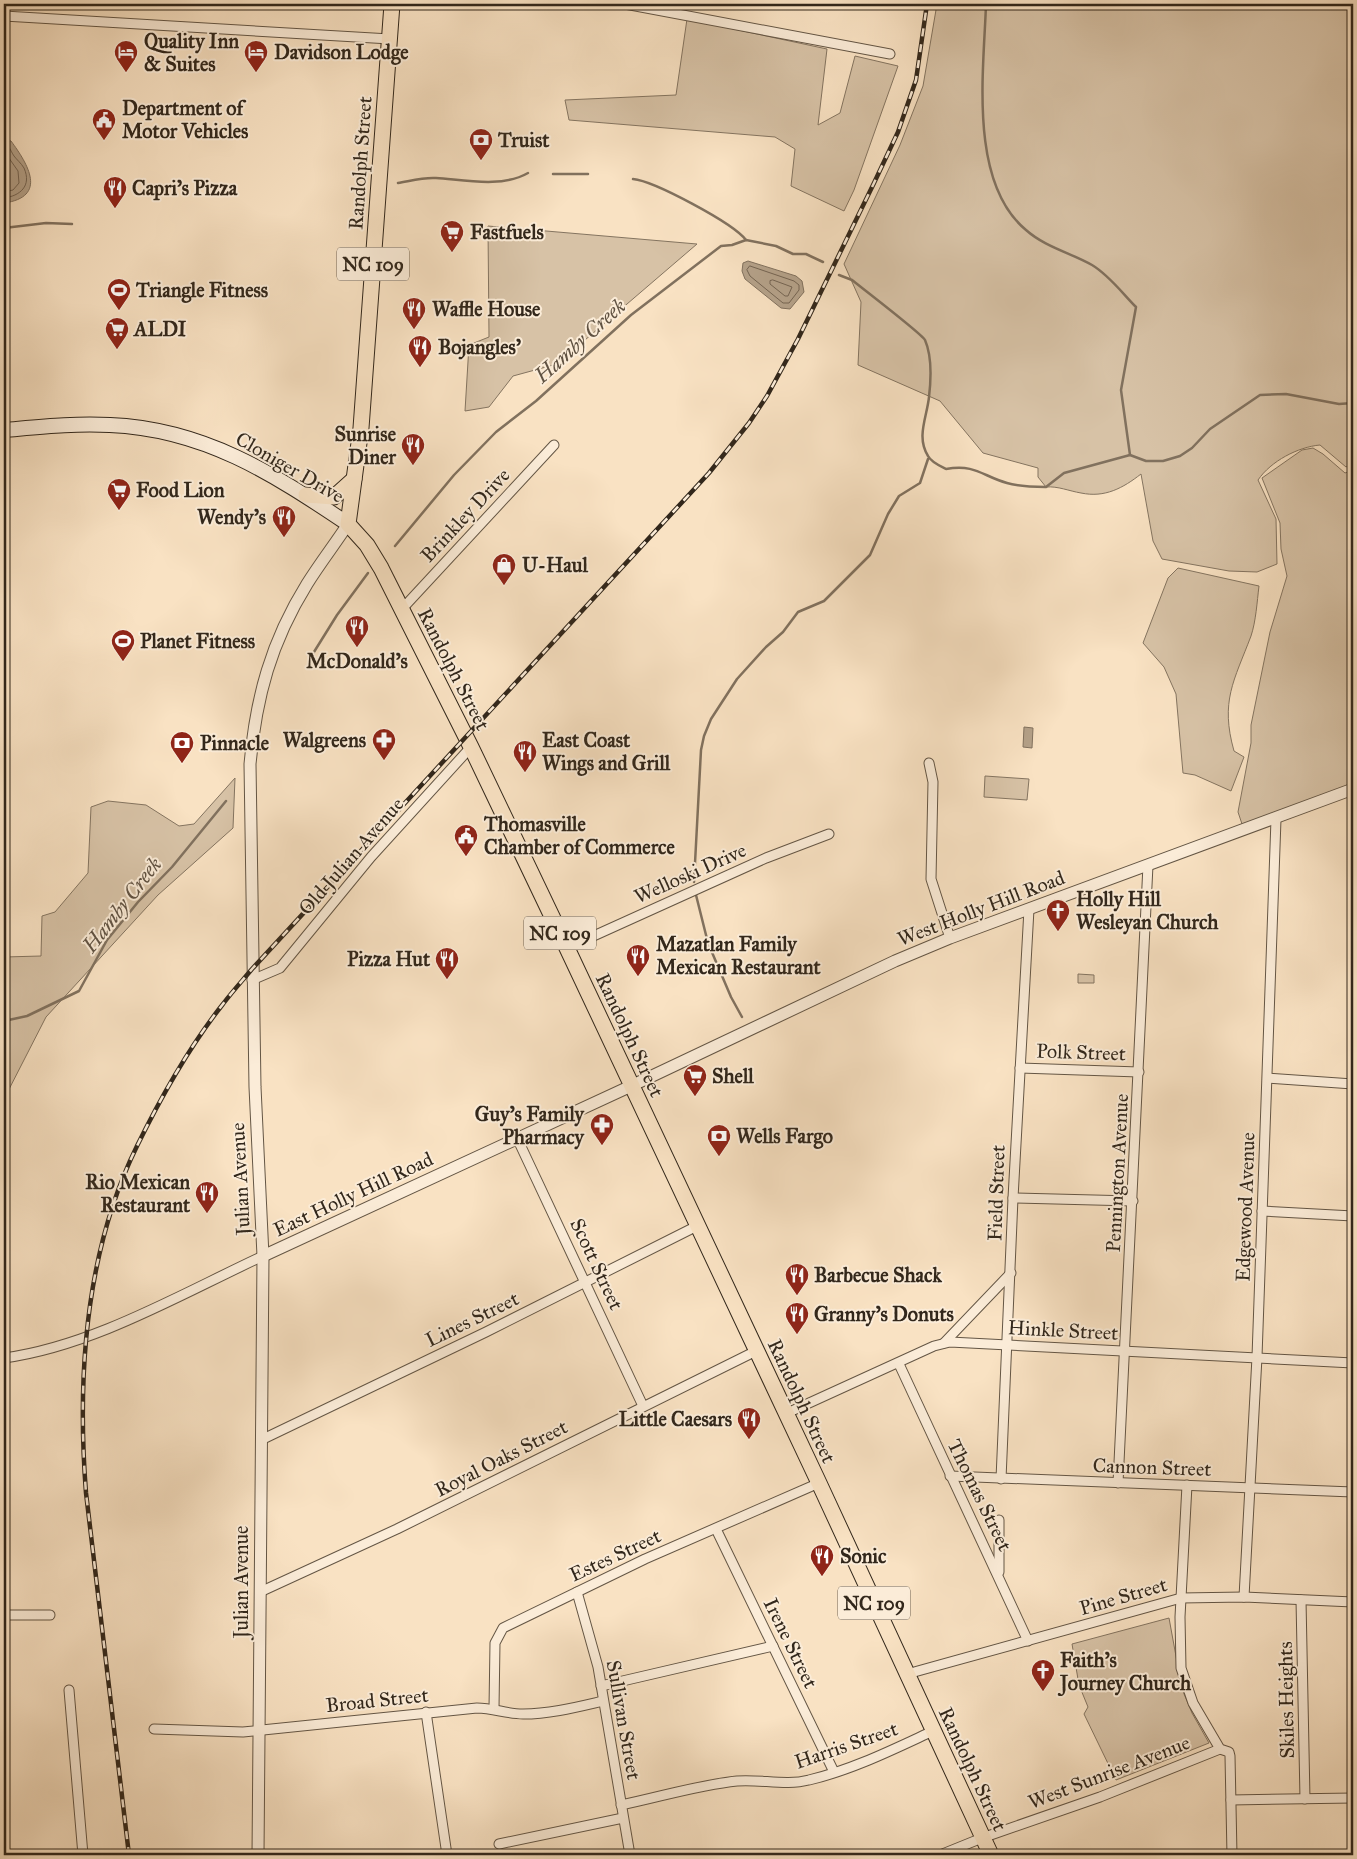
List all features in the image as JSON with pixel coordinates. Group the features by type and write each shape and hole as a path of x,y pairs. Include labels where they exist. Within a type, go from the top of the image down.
{"main road":[{"name":"Randolph Street","path":"392,4 361,428 348,524 367,545 402,609 471,747 819,1483 991,1855"},
{"name":"Cloniger Drive","path":"4,430 65,425 109,424 190,438 240,457 306,496 348,524"},
{"path":"306,496 334,496 354,479"}],"street":[{"path":"625,4 890,54"},
{"path":"4,16 390,39"},
{"name":"Brinkley Drive","path":"402,609 554,445"},
{"name":"Julian Avenue","path":"258,1855 263,1256 252,980 250,764 254,717 267,668 276,645 307,584 348,524"},
{"name":"Old Julian Avenue","path":"252,980 280,968 371,858 471,747"},
{"path":"929,763 933,782 931,879 950,938"},
{"name":"West Holly Hill Road","path":"631,1086 895,961 950,938 1353,789"},
{"name":"Edgewood Avenue","path":"1244,1597 1257,1357 1276,819"},
{"name":"Welloski Drive","path":"567,948 766,858 829,834"},
{"name":"Pennington Avenue","path":"1118,1484 1140,1072 1148,865"},
{"name":"Field Street","path":"1001,1479 1013,1198 1029,909"},
{"name":"Polk Street","path":"1020,1068 1140,1072"},
{"path":"1268,1078 1353,1084"},
{"name":"East Holly Hill Road","path":"4,1358 51,1350 87,1338 631,1086"},
{"name":"Scott Street","path":"518,1138 643,1406"},
{"path":"1013,1198 1133,1201"},
{"path":"1262,1211 1353,1216"},
{"name":"Lines Street","path":"261,1440 697,1226"},
{"path":"944,1344 1011,1273"},
{"name":"Hinkle Street","path":"786,1414 944,1344 1007,1345 1353,1363"},
{"name":"Royal Oaks Street","path":"260,1592 397,1529 756,1351"},
{"name":"Thomas Street","path":"899,1364 950,1476 999,1574 1028,1641"},
{"name":"Cannon Street","path":"950,1476 1353,1492"},
{"name":"Estes Street","path":"494,1708 493,1668 495,1643 498,1633 513,1622 819,1483"},
{"path":"1187,1485 1180,1656 1184,1681 1193,1703 1220,1749 1229,1752 1232,1855"},
{"path":"999,1520 999,1574"},
{"name":"Irene Street","path":"716,1529 834,1772"},
{"name":"Sullivan Street","path":"577,1592 601,1686 630,1855"},
{"name":"Pine Street","path":"907,1674 1181,1598 1244,1597 1353,1602"},
{"name":"Skiles Heights","path":"1301,1600 1305,1799"},
{"path":"4,1615 50,1615"},
{"path":"601,1686 773,1646"},
{"path":"69,1690 84,1855"},
{"name":"Broad Street","path":"154,1729 243,1732 426,1712 494,1708 509,1713 533,1714 603,1701"},
{"path":"426,1712 447,1855"},
{"name":"Harris Street","path":"621,1805 721,1783 750,1780 803,1782 834,1772 933,1731"},
{"name":"West Sunrise Avenue","path":"940,1855 982,1838 1100,1797 1220,1749"},
{"path":"1231,1800 1353,1798"},
{"path":"499,1844 623,1818"}],"shaded area":[{"path":"740,4 795,4 794,9"},
{"path":"937,4 1353,4 1353,463 1346,467 1320,445 1294,452 1278,461 1263,473 1258,480 1276,519 1277,564 1257,572 1229,571 1162,559 1153,541 1141,474 1127,484 1106,493 1090,494 1046,487 1038,477 1038,468 983,453 940,401 858,365 861,302 844,264 900,145 923,86"},
{"path":"687,19 827,49 818,125 840,113 855,56 898,66 854,190 844,211 791,186 795,149 775,137 569,120 565,100 676,95"},
{"path":"488,226 697,244 557,364 513,376 489,407 465,411 469,345 489,337"},
{"path":"1313,448 1345,473 1353,470 1353,789 1244,830 1238,812 1251,743 1251,725 1270,632 1287,576 1281,549 1280,523 1262,478 1302,450"},
{"path":"1178,568 1259,586 1253,630 1234,679 1229,705 1228,718 1234,751 1244,757 1231,791 1195,775 1183,773 1176,694 1164,667 1143,643 1168,578"},
{"path":"985,776 1029,779 1027,800 984,797"},
{"path":"235,778 233,828 158,895 46,1017 4,1099 4,957 41,956 42,916 55,912 88,873 91,807 108,801 146,805 179,826 194,824"},
{"path":"1078,974 1094,975 1094,983 1078,983"},
{"path":"1169,1618 1182,1689 1192,1713 1209,1743 1116,1780 1084,1714 1088,1707 1079,1685 1072,1644"}],"water":[{"path":"4,139 11,141 28,169 30,187 26,194 18,200 4,203"},
{"path":"748,261 796,276 802,281 804,292 790,309 781,308 745,279 742,271 743,263"},
{"path":"1024,727 1033,728 1032,748 1023,747"}],"waterway":[{"path":"986,4 982,91 987,155 995,184 1008,209 1026,230 1033,236 1098,269 1136,307 1121,390 1130,455"},
{"path":"398,183 431,178 495,182 518,178 528,173"},
{"path":"553,174 588,174"},
{"path":"633,179 658,187 692,204 726,224 746,240"},
{"path":"4,228 46,223 72,224"},
{"name":"Hamby Creek","path":"395,546 454,475 496,432 536,401 631,315 721,246 732,245 746,240 776,246 793,254 806,254 823,262"},
{"name":"Hamby Creek","path":"839,275 852,280 925,340 929,353 930,376 929,397 923,427 923,442 929,458 946,469 972,469 1012,484 1026,487 1046,487 1064,473 1130,455 1146,461 1163,461 1180,456 1192,448 1210,429 1260,395 1286,394 1339,404 1353,403"},
{"path":"694,882 701,750 711,719 737,679 766,647 783,632 798,612 824,601 870,555 888,514 899,496 920,483 928,459"},
{"name":"Hamby Creek","path":"309,660 337,615 368,573"},
{"name":"Hamby Creek","path":"4,1021 27,1016 79,991 107,940 138,902 172,867 226,801"},
{"path":"696,895 708,943 731,997 742,1017"}],"railway":[{"path":"129,1855 86,1493 83,1405 84,1360 96,1272 106,1229 120,1187 137,1146 187,1055 237,986 709,473 749,423 767,396 798,339 898,132 916,80 927,4"}],"place":[{"name":"Quality Inn & Suites","path":"126,73"},
{"name":"Davidson Lodge","path":"256,73"},
{"name":"Department of Motor Vehicles","path":"104,141"},
{"name":"Truist","path":"481,161"},
{"name":"Capri's Pizza","path":"115,209"},
{"name":"Fastfuels","path":"452,253"},
{"name":"Triangle Fitness","path":"119,311"},
{"name":"Waffle House","path":"414,330"},
{"name":"ALDI","path":"117,350"},
{"name":"Bojangles'","path":"420,368"},
{"name":"Sunrise Diner","path":"413,466"},
{"name":"Food Lion","path":"119,511"},
{"name":"Wendy's","path":"284,538"},
{"name":"U-Haul","path":"504,586"},
{"name":"McDonald's","path":"357,648"},
{"name":"Planet Fitness","path":"123,662"},
{"name":"Walgreens","path":"384,761"},
{"name":"Pinnacle","path":"182,764"},
{"name":"East Coast Wings and Grill","path":"525,773"},
{"name":"Thomasville Chamber of Commerce","path":"466,857"},
{"name":"Holly Hill Wesleyan Church","path":"1058,932"},
{"name":"Mazatlan Family Mexican Restaurant","path":"638,977"},
{"name":"Pizza Hut","path":"447,980"},
{"name":"Shell","path":"695,1097"},
{"name":"Guy's Family Pharmacy","path":"602,1146"},
{"name":"Wells Fargo","path":"719,1157"},
{"name":"Rio Mexican Restaurant","path":"207,1214"},
{"name":"Barbecue Shack","path":"797,1296"},
{"name":"Granny's Donuts","path":"797,1335"},
{"name":"Little Caesars","path":"749,1440"},
{"name":"Sonic","path":"822,1577"},
{"name":"Faith's Journey Church","path":"1043,1692"}]}
